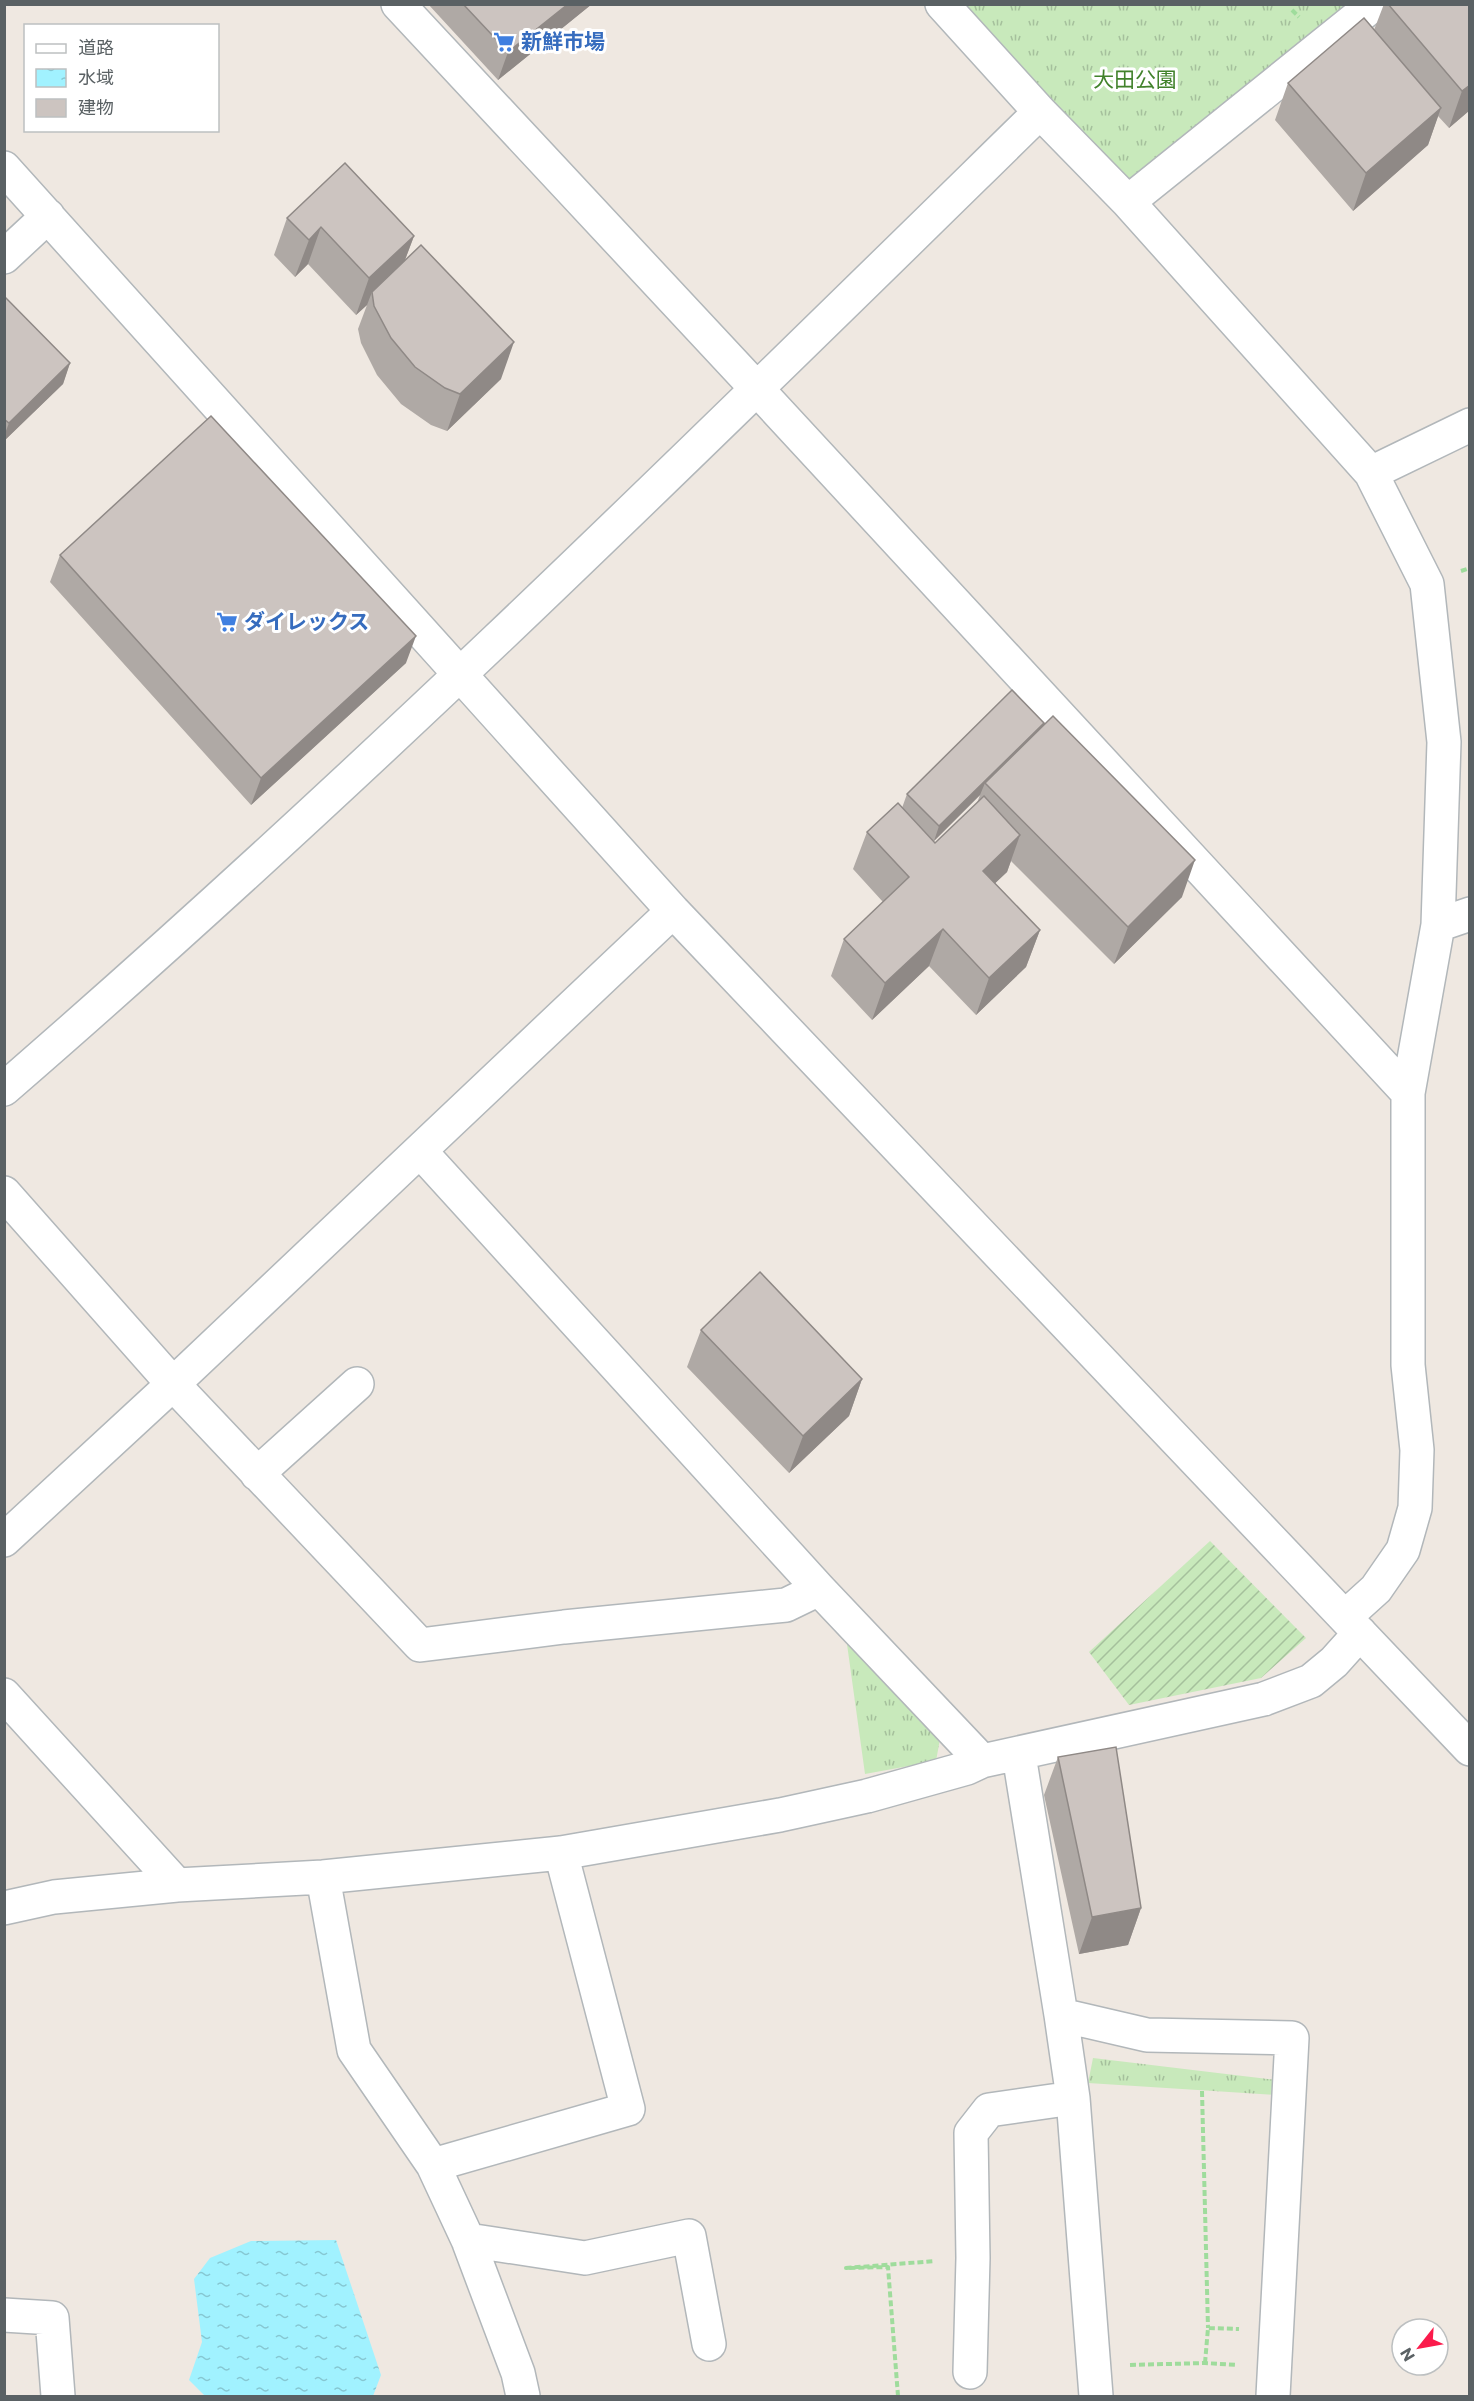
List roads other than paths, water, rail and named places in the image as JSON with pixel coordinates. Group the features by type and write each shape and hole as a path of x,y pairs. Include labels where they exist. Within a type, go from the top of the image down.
{"street":[{"path":"398,4 758,389 1408,1093"},
{"path":"4,1908 54,1897 177,1885 322,1877 561,1853 791,1812 867,1796 967,1768 982,1761 1020,1755 1264,1699 1311,1681 1334,1662 1353,1625 1402,1550 1416,1508 1417,1450 1408,1365 1408,1093 1438,925 1444,742 1427,584 1371,473 1128,202 1040,112 942,4"},
{"path":"1128,202 1374,4"},
{"path":"4,1089 120,989 461,673 758,389 1040,112"},
{"path":"4,168 673,911 1470,1749"},
{"path":"4,256 48,216"},
{"path":"1371,473 1470,425"},
{"path":"4,1540 173,1384 673,911"},
{"path":"1438,925 1470,914"},
{"path":"420,1151 819,1589 982,1761"},
{"path":"4,1193 173,1384 420,1645 564,1627 786,1605 819,1589"},
{"path":"257,1474 357,1384"},
{"path":"4,1695 177,1885"},
{"path":"1020,1755 1073,2098 1095,2381"},
{"path":"433,2165 628,2109 561,1853"},
{"path":"322,1877 354,2050 433,2165 468,2240 518,2373 523,2397"},
{"path":"1061,2015 1148,2035 1292,2038 1275,2381"},
{"path":"970,2372 973,2258 972,2133 989,2110 1073,2098"},
{"path":"468,2240 585,2258 689,2236 710,2344"},
{"path":"4,2315 52,2318 58,2397"}],"water":[{"path":"336,2240 381,2375 373,2396 205,2396 189,2380 202,2342 194,2279 210,2258 251,2241"}],"place":[{"name":"新鮮市場","path":"504,42"},
{"name":"ダイレックス","path":"227,622"}],"park label":[{"name":"大田公園","path":"1135,80"}]}
